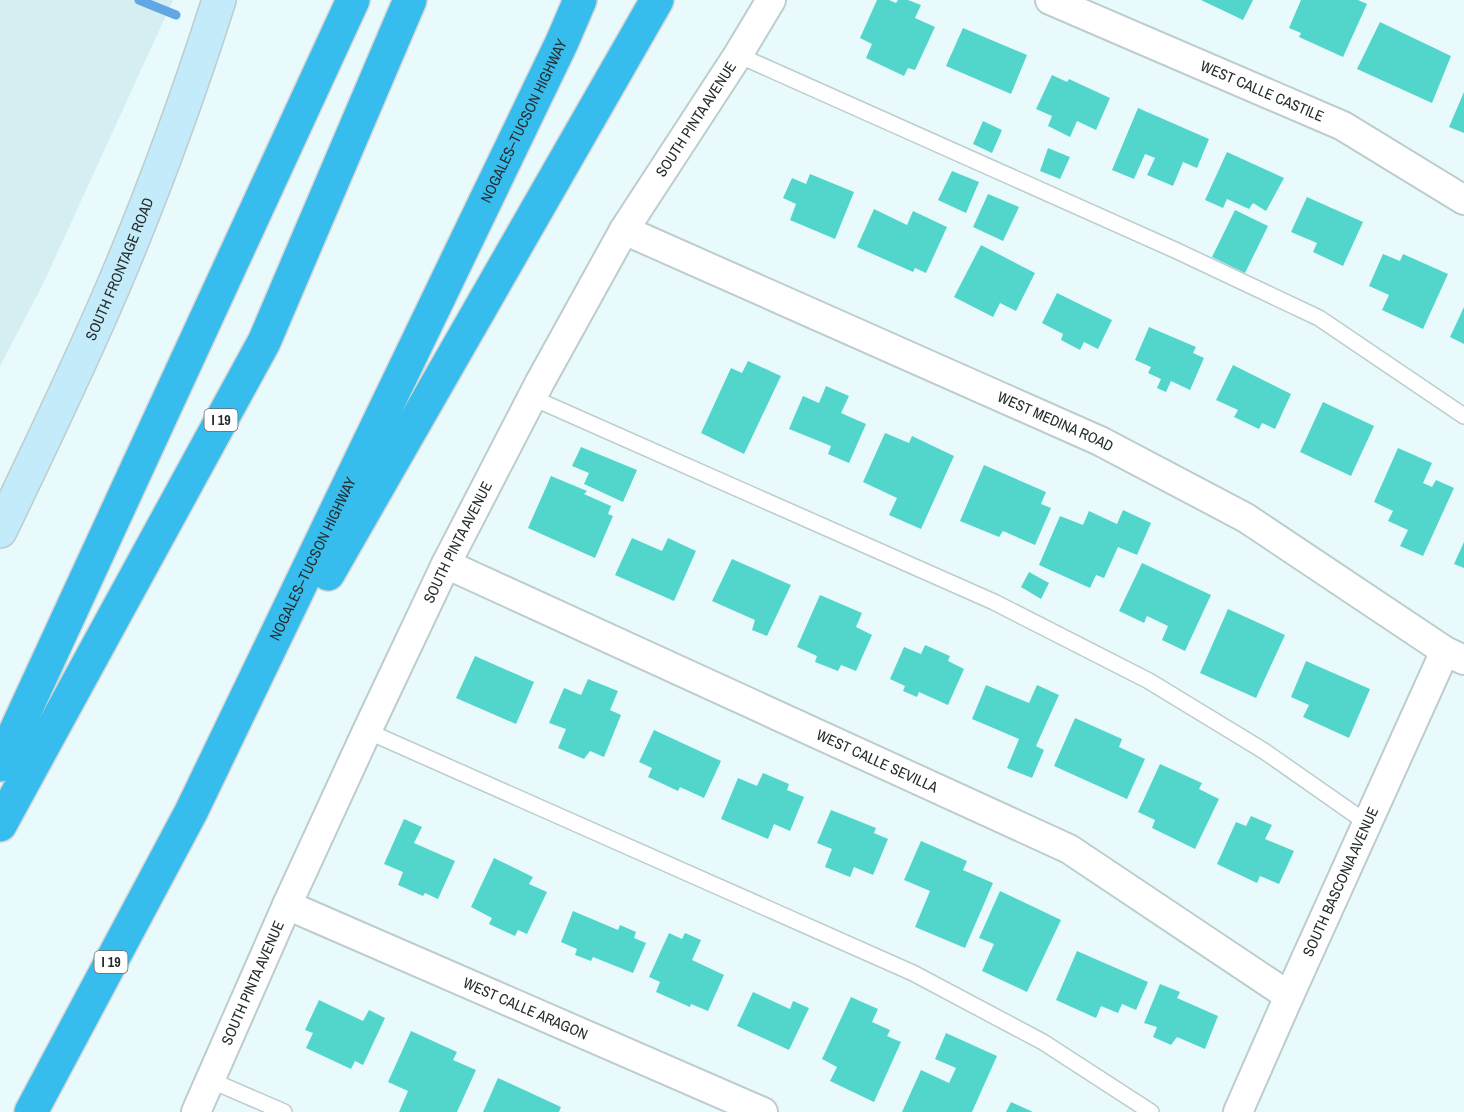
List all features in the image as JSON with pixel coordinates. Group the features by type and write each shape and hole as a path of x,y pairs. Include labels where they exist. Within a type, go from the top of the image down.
{"highway":[{"path":"0,765 353,0"},
{"name":"I 19","path":"0,825 264,342 410,0"},
{"name":"NOGALES–TUCSON HIGHWAY","path":"31,1112 191,812 562,42 580,0"},
{"path":"191,812 657,0"}],"street":[{"name":"SOUTH FRONTAGE ROAD","path":"0,531 57,413 113,287 170,144 219,0"},
{"name":"SOUTH PINTA AVENUE","path":"196,1112 367,731 446,564 540,382 624,230 738,55 771,0"},
{"name":"WEST CALLE CASTILE","path":"1050,0 1343,126 1464,200"},
{"name":"WEST MEDINA ROAD","path":"624,230 1100,441 1246,518 1454,656"},
{"name":"WEST CALLE SEVILLA","path":"446,564 1069,849 1289,996"},
{"name":"SOUTH BASCONIA AVENUE","path":"1239,1112 1367,823 1454,656"},
{"name":"WEST CALLE ARAGON","path":"287,905 763,1112"}],"lane":[{"path":"738,55 1164,245 1319,318 1464,416"},
{"path":"533,398 994,602 1149,681 1264,751 1367,823"},
{"path":"367,731 913,973 1043,1042 1150,1112"},
{"path":"210,1080 284,1112"}],"shaded area":[{"path":"0,0 173,0 43,284 0,366"}],"building":[{"path":"877,0 889,0 896,3 898,0 908,0 921,5 915,18 935,27 915,70 908,68 904,76 866,58 872,44 860,38"},
{"path":"1201,0 1253,0 1243,20"},
{"path":"1301,0 1358,0 1367,4 1343,57 1299,37 1301,33 1289,28"},
{"path":"1380,22 1451,56 1432,103 1357,69"},
{"path":"963,28 1027,55 1011,94 946,66"},
{"path":"1052,75 1067,82 1069,79 1110,98 1096,130 1077,121 1070,137 1048,126 1052,116 1036,109"},
{"path":"1464,92 1464,133 1449,127"},
{"path":"1138,108 1209,139 1197,168 1183,162 1173,186 1147,175 1155,158 1145,154 1134,179 1112,170"},
{"path":"983,121 1002,130 992,153 973,144"},
{"path":"1048,148 1070,157 1060,179 1040,171"},
{"path":"1227,152 1284,178 1266,211 1253,203 1249,209 1227,199 1223,208 1205,200"},
{"path":"952,171 979,182 966,213 938,200"},
{"path":"810,174 854,192 835,239 790,220 796,204 783,198 792,178 806,184"},
{"path":"988,194 1019,207 1003,241 973,227"},
{"path":"1307,197 1363,222 1343,266 1313,252 1317,243 1291,232"},
{"path":"874,209 907,225 913,211 947,227 926,273 915,268 913,272 857,247"},
{"path":"1235,210 1268,226 1245,273 1212,257"},
{"path":"981,245 1035,273 1016,311 1000,303 993,317 954,297"},
{"path":"1383,254 1400,261 1403,254 1448,274 1423,329 1382,310 1389,295 1369,286"},
{"path":"1057,293 1112,320 1098,349 1084,342 1080,350 1061,340 1063,334 1042,323"},
{"path":"1464,307 1464,344 1450,337"},
{"path":"1149,327 1196,347 1193,353 1204,358 1190,390 1171,381 1166,392 1157,388 1161,379 1148,373 1151,367 1135,360"},
{"path":"748,361 781,376 744,454 701,433 731,368 742,373"},
{"path":"1233,365 1291,394 1275,429 1262,423 1259,429 1234,417 1238,410 1216,400"},
{"path":"826,386 849,396 841,413 866,424 849,463 828,454 831,446 789,429 803,396 819,403"},
{"path":"1323,402 1374,426 1351,476 1300,452"},
{"path":"885,433 909,443 912,436 954,456 921,529 889,515 897,498 863,482"},
{"path":"581,447 637,470 623,502 584,484 589,473 572,466"},
{"path":"1398,448 1432,463 1423,483 1432,487 1436,480 1454,488 1423,556 1400,546 1408,530 1388,521 1393,511 1374,502"},
{"path":"984,465 1046,492 1041,504 1051,508 1035,545 1003,531 999,537 960,521"},
{"path":"551,476 587,491 584,494 611,506 608,514 613,516 595,558 528,528"},
{"path":"1123,510 1151,523 1137,555 1118,547 1104,578 1096,575 1090,588 1039,565 1060,516 1083,525 1089,511 1117,524"},
{"path":"632,538 662,551 668,538 696,551 674,601 615,575"},
{"path":"1464,542 1464,568 1454,564"},
{"path":"732,559 791,585 767,636 752,630 755,620 712,601"},
{"path":"1142,563 1211,595 1185,651 1162,640 1168,626 1147,616 1144,623 1119,611"},
{"path":"1029,572 1049,583 1041,599 1021,587"},
{"path":"820,595 862,613 856,627 872,635 856,671 841,665 838,671 815,662 817,656 797,647"},
{"path":"1228,609 1285,635 1256,698 1200,673"},
{"path":"925,645 950,656 948,661 964,669 948,705 919,692 917,697 903,691 905,686 890,679 904,647 921,654"},
{"path":"475,656 534,682 516,724 456,698"},
{"path":"1306,661 1370,689 1349,738 1303,717 1309,705 1291,697"},
{"path":"588,679 618,691 610,710 621,715 604,757 590,751 584,759 558,748 566,729 549,723 564,688 581,695"},
{"path":"986,685 1029,703 1037,685 1059,695 1036,746 1044,750 1032,778 1007,768 1019,739 972,719"},
{"path":"1075,718 1122,739 1119,747 1145,759 1127,799 1054,766"},
{"path":"654,730 721,761 704,798 680,787 678,791 648,777 652,768 639,762"},
{"path":"1160,764 1202,783 1199,789 1219,799 1195,849 1152,828 1155,820 1138,812"},
{"path":"763,773 789,784 787,790 804,797 790,831 774,824 768,839 721,819 738,778 757,786"},
{"path":"831,810 876,828 874,833 888,839 873,875 854,867 850,877 825,867 832,849 817,843"},
{"path":"1251,816 1272,825 1265,839 1294,851 1279,884 1260,876 1257,883 1217,864 1236,822 1246,826"},
{"path":"404,819 422,827 414,843 455,861 438,899 425,893 423,896 398,885 403,872 384,864"},
{"path":"921,841 967,861 963,870 993,883 965,948 915,927 930,891 904,880"},
{"path":"494,858 533,877 529,884 547,892 527,934 518,930 515,936 489,924 492,918 471,907"},
{"path":"1000,891 1061,920 1027,992 982,971 994,944 979,938"},
{"path":"573,911 618,930 620,925 636,932 634,938 646,943 633,973 593,957 591,961 575,955 577,949 561,942"},
{"path":"669,933 682,939 685,933 701,940 692,960 724,975 708,1011 691,1004 690,1007 656,992 660,982 649,977"},
{"path":"1077,951 1148,982 1136,1010 1122,1004 1118,1013 1101,1006 1096,1018 1056,1000"},
{"path":"1160,984 1180,992 1177,998 1218,1016 1205,1049 1177,1037 1171,1045 1153,1037 1157,1027 1144,1023"},
{"path":"753,992 790,1009 793,1001 809,1008 789,1050 737,1026"},
{"path":"851,997 878,1009 872,1022 890,1030 887,1036 901,1042 874,1102 830,1081 837,1067 822,1059"},
{"path":"319,1000 363,1021 369,1010 385,1018 363,1065 355,1061 351,1069 306,1048 313,1033 305,1030"},
{"path":"411,1031 457,1052 453,1060 476,1070 457,1112 399,1112 408,1091 388,1082"},
{"path":"946,1033 997,1056 972,1112 902,1112 921,1070 949,1083 956,1068 935,1059"},
{"path":"498,1078 561,1107 559,1112 483,1112"},
{"path":"1011,1102 1033,1112 1006,1112"}],"waterway":[{"path":"139,0 176,15"}]}
